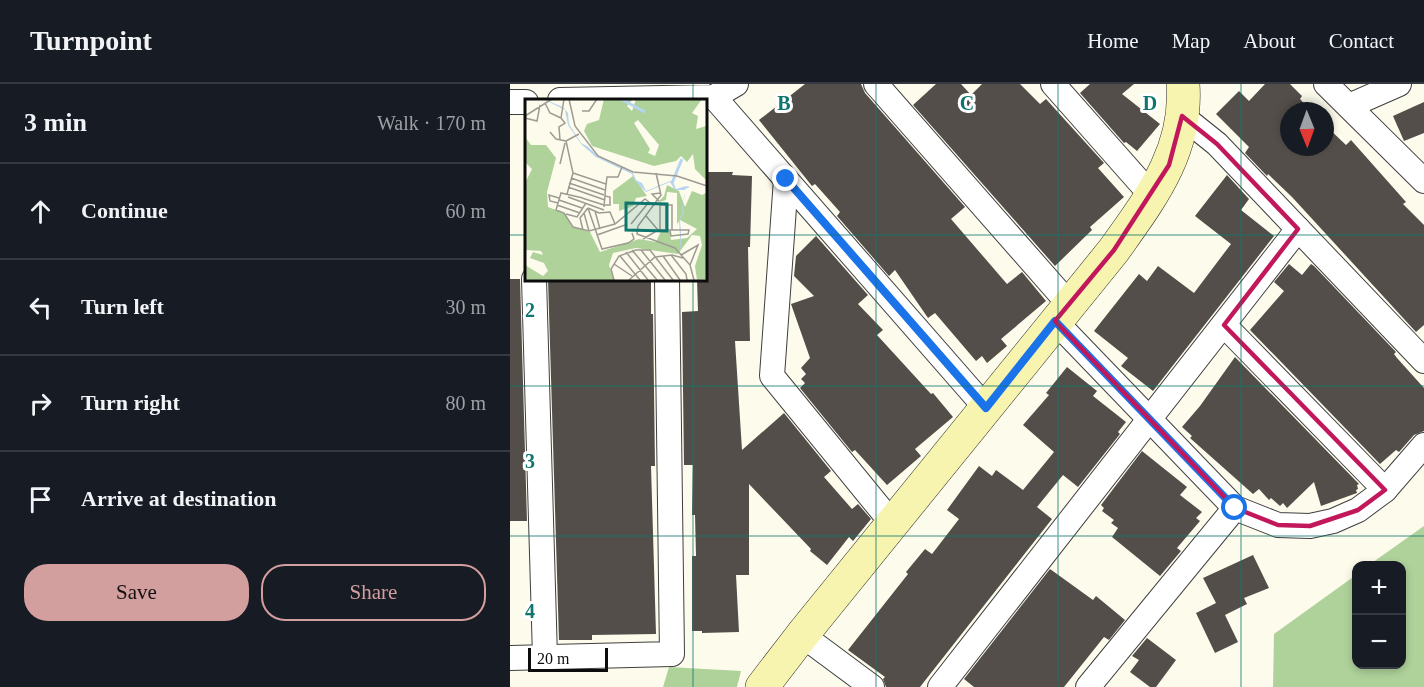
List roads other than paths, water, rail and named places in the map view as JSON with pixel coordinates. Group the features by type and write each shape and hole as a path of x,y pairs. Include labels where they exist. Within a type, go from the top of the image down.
{"street":[{"path":"665,99 714,97 736,84"},
{"path":"876,84 1149,418 1235,508 1278,525 1310,526 1333,521 1358,510 1385,490 1424,444"},
{"path":"1053,84 1152,196"},
{"path":"762,687 1114,250 1152,196 1169,165 1182,116 1183,84"},
{"path":"1326,84 1424,181"},
{"path":"1349,106 1399,84"},
{"path":"714,97 986,408"},
{"path":"1182,116 1217,144 1424,361"},
{"path":"786,179 772,375 892,523"},
{"path":"940,687 1298,230"},
{"path":"534,280 545,657"},
{"path":"510,658 672,654 667,280"},
{"path":"1224,325 1385,490"},
{"path":"1088,687 1235,508"},
{"path":"802,635 872,687"}]}
